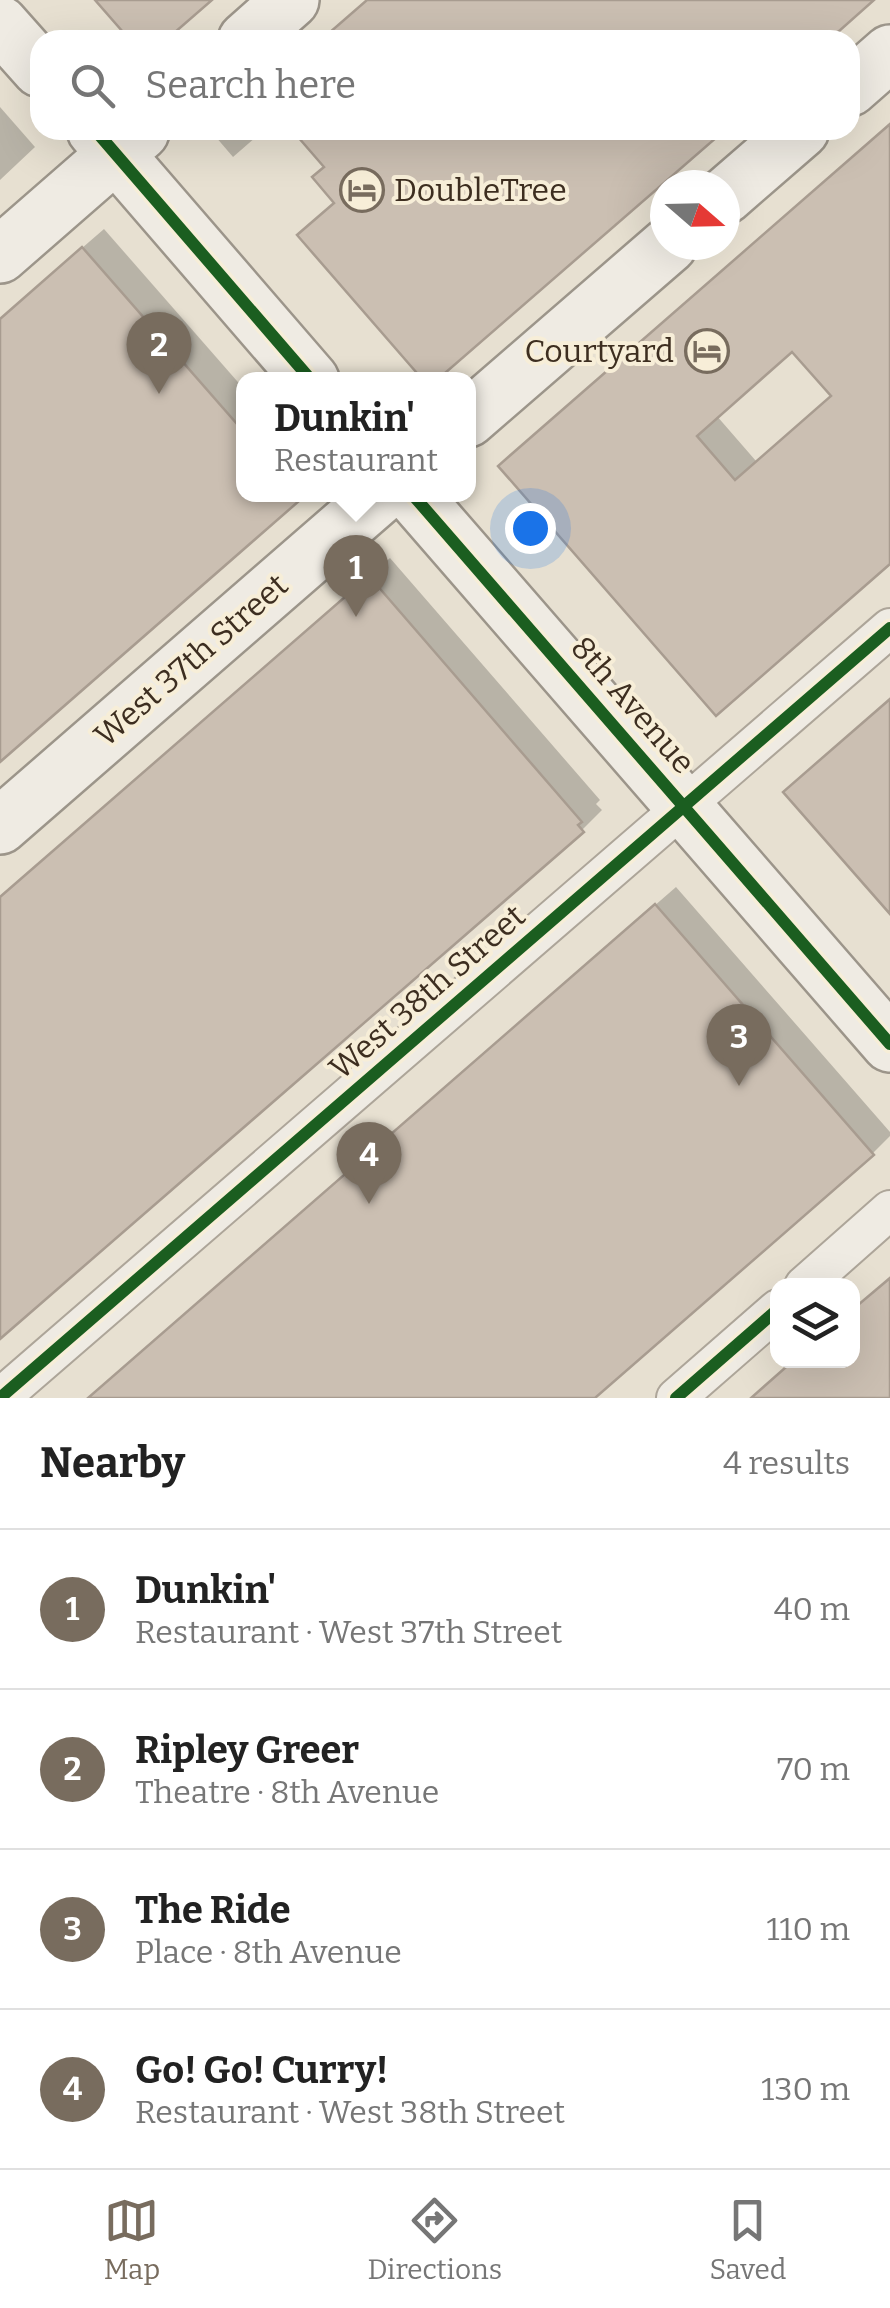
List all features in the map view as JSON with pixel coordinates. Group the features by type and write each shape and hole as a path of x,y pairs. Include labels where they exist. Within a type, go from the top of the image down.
{"main road":[{"path":"258,30 292,0"},
{"path":"0,24 30,57"},
{"path":"860,79 890,53"},
{"path":"0,255 116,140"},
{"path":"120,140 306,372"},
{"path":"740,183 789,140"},
{"path":"476,412 652,260"},
{"name":"West 37th Street","path":"0,826 373,502"},
{"name":"8th Avenue","path":"419,502 890,1044"}],"street":[{"name":"West 38th Street","path":"0,1398 890,628"},
{"path":"813,1278 890,1210"},
{"path":"676,1398 770,1316"}],"building":[{"path":"95,0 212,0 178,30 121,30"},
{"path":"367,0 874,0 840,30 332,30"},
{"path":"890,124 890,564 716,716 498,466 734,260 740,260 740,255","holes":["792,352 831,396 735,480 697,436"]},
{"path":"301,140 713,140 679,170 650,170 650,195 446,372 416,372 297,235 334,203 312,177 324,167"},
{"path":"82,247 236,423 236,502 298,502 0,762 0,319"},
{"path":"369,576 582,822 578,825 584,832 0,1339 0,897"},
{"path":"890,699 890,914 783,792"},
{"path":"655,904 874,1155 595,1398 88,1398"},
{"path":"890,1278 890,1398 751,1398 785,1368 860,1368 860,1303"}],"cycle path":[{"path":"104,140 304,372"},
{"path":"419,502 890,1044"},
{"path":"0,1398 890,628"},
{"path":"676,1398 770,1316"}],"place":[{"name":"DoubleTree","path":"362,190"},
{"name":"Courtyard","path":"707,351"},
{"name":"Ripley Greer","path":"159,394"},
{"name":"Dunkin'","path":"356,617"},
{"name":"The Ride","path":"739,1086"},
{"name":"Go! Go! Curry!","path":"369,1204"}]}
